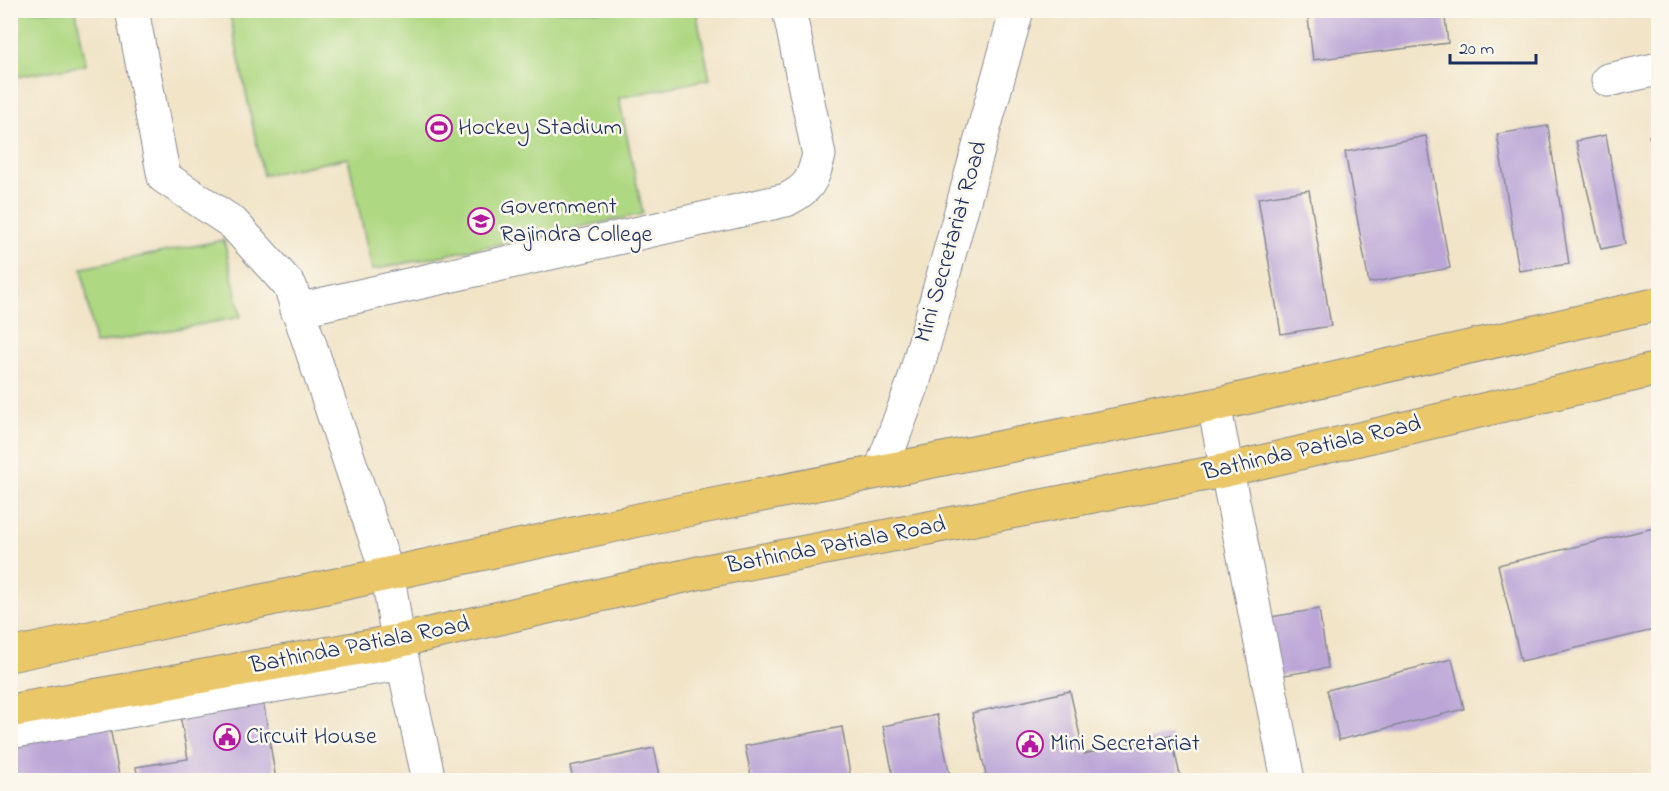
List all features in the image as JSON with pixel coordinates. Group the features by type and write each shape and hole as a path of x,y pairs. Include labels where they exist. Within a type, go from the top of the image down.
{"highway":[{"path":"10,655 880,470 1214,405 1659,304"},
{"name":"Bathinda Patiala Road","path":"10,711 400,652 702,572 1227,470 1659,369"}],"street":[{"path":"132,10 164,177 233,223 290,286 388,575 400,652 429,780"},
{"path":"297,310 786,200 805,190 813,175 819,155 789,10"},
{"name":"Mini Secretariat Road","path":"880,470 913,384 1017,10"},
{"path":"1608,80 1659,69"},
{"path":"1214,405 1288,780"},
{"path":"10,732 108,717 400,652"}],"green space":[{"path":"10,11 76,11 86,65 16,77 11,46"},
{"name":"Hockey Stadium","path":"229,11 696,11 710,79 619,98 643,214 372,270 348,158 263,175"},
{"path":"224,240 241,317 95,344 82,268"}],"building":[{"path":"1307,10 1444,10 1448,43 1313,60"},
{"path":"1548,126 1569,264 1519,271 1497,134"},
{"path":"1658,132 1658,164 1649,136"},
{"path":"1606,135 1625,244 1601,249 1576,141"},
{"path":"1426,136 1450,268 1369,283 1345,152"},
{"path":"1309,190 1331,326 1281,334 1258,198"},
{"path":"1658,527 1658,629 1521,661 1498,565"},
{"path":"1319,609 1328,668 1279,676 1270,617"},
{"path":"1452,659 1464,709 1339,740 1327,690"},
{"name":"Mini Secretariat","path":"1070,691 1084,754 1171,735 1181,780 966,780 986,775 972,713"},
{"name":"Circuit House","path":"263,701 276,780 138,780 136,767 188,759 180,715"},
{"path":"937,715 951,780 894,780 883,726"},
{"path":"108,717 120,780 10,780 10,732"},
{"path":"842,727 851,780 752,780 745,746"},
{"path":"654,748 661,780 573,780 570,766"}],"place":[{"name":"Hockey Stadium","path":"439,128"},
{"name":"Government Rajindra College","path":"481,221"},
{"name":"Circuit House","path":"227,737"},
{"name":"Mini Secretariat","path":"1030,744"}]}
